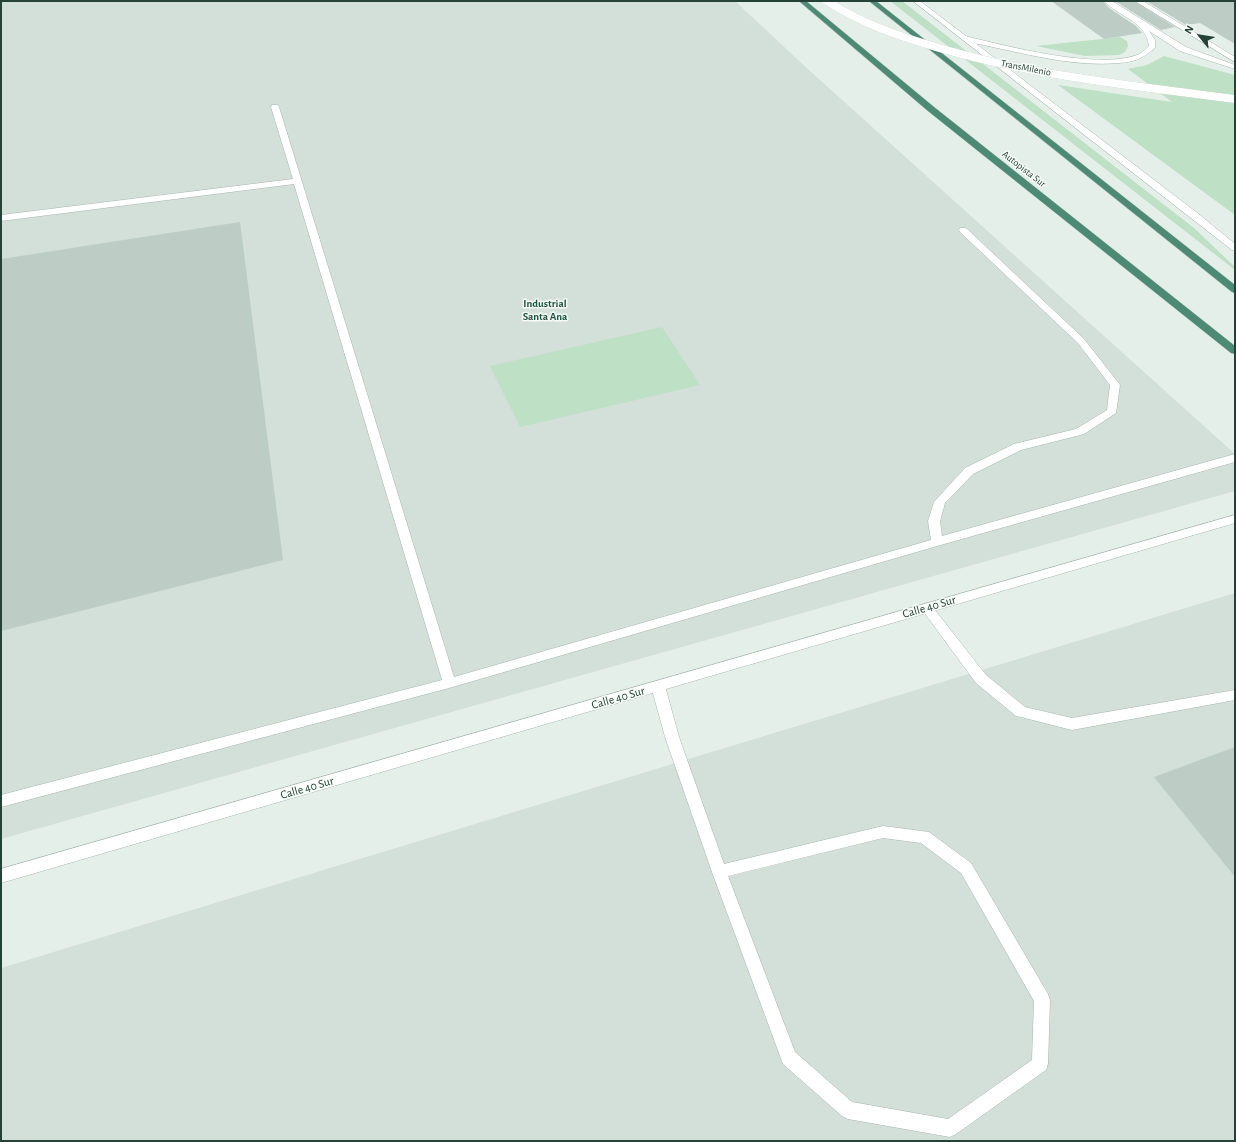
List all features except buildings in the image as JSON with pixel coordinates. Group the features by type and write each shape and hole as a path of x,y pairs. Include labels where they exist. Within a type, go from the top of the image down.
{"highway":[{"name":"Autopista Sur","path":"802,1 931,110 1235,351"},
{"path":"872,1 1235,290"}],"street":[{"name":"TransMilenio","path":"827,1 846,13 876,28 941,50 986,61 1093,81 1235,99"},
{"name":"TransMilenio","path":"840,1 887,25 952,47 997,58 1103,77 1235,94"},
{"path":"916,1 1197,217 1235,248"},
{"name":"TransMilenio","path":"1107,1 1184,49 1235,67"},
{"path":"1138,1 1235,60"},
{"name":"TransMilenio","path":"965,38 1079,60 1104,62 1123,61 1143,56 1150,52 1153,47 1152,40 1140,22"},
{"path":"1213,47 1235,54"},
{"path":"275,107 449,683"},
{"path":"1,218 297,181"},
{"path":"937,542 934,521 940,502 969,471 1018,447 1080,432 1112,411 1115,385 1081,341 963,230"},
{"path":"1,801 449,683 937,542 1235,458"},
{"name":"Calle 40 Sur","path":"1,876 1235,519"},
{"path":"927,608 981,679 1021,712 1072,724 1235,695"},
{"path":"658,686 672,737 719,872 790,1058 848,1110 950,1128 1040,1064 1042,1000 966,868 924,837 883,832 719,872"}],"shaded area":[{"path":"1,1 735,1 810,71 1235,454 1235,491 1,839"},
{"path":"1235,593 1235,1141 1,1141 1,968"}],"green space":[{"path":"890,1 902,1 1194,228 1235,267 1235,270"},
{"path":"1120,37 1127,41 1128,46 1125,52 1119,55 1085,56 1036,46"},
{"path":"1164,56 1235,75 1235,215 1058,85 1172,102 1128,69 1147,65"},
{"path":"662,327 700,385 520,427 490,366"}],"district":[{"name":"Industrial Santa Ana","path":"545,310"}]}
